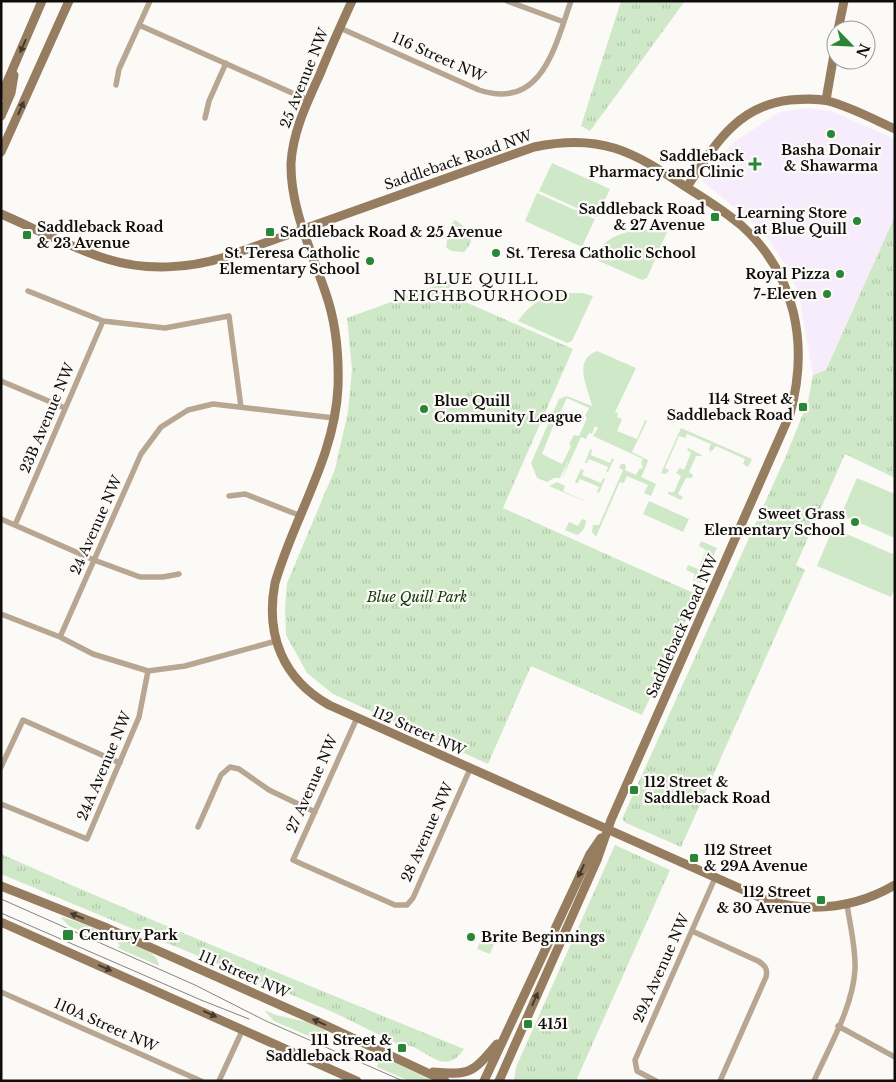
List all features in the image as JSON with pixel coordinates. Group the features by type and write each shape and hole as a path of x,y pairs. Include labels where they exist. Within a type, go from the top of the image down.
{"street":[{"path":"1,96 42,1"},
{"path":"1,152 69,1"},
{"path":"116,85 119,69 150,1"},
{"name":"25 Avenue NW","path":"276,641 272,612 275,584 322,463 334,418 338,386 335,332 326,295 294,193 291,164 297,129 352,1"},
{"path":"507,1 564,22 571,1"},
{"path":"840,20 844,1"},
{"name":"116 Street NW","path":"340,28 485,92 498,94 509,93 537,79 547,66 564,22"},
{"path":"140,24 308,100"},
{"path":"1,116 11,93 16,62"},
{"path":"206,118 209,101 226,63"},
{"path":"826,100 831,70"},
{"path":"687,187 722,135 745,116 767,105 785,101 826,100 895,129"},
{"name":"Saddleback Road NW","path":"1,214 97,256 119,262 154,266 189,265 215,260 534,147 556,143 596,143 621,149 650,163 687,187 742,226 773,263 792,305 798,339 799,372 793,402 785,426 607,829 597,860 499,1081"},
{"path":"28,291 103,321 165,328 229,316 241,407 334,418"},
{"name":"23B Avenue NW","path":"14,525 103,321"},
{"path":"1,381 65,408"},
{"name":"24 Avenue NW","path":"60,637 141,454 161,427 188,410 213,404 241,407"},
{"path":"229,496 245,494 301,516"},
{"path":"1,519 94,560 140,577 163,577 179,574"},
{"path":"1,614 60,637 93,654 148,671 185,666 276,641"},
{"name":"112 Street NW","path":"276,641 286,664 305,688 329,706 758,896 786,905 817,908 847,904 872,896 895,884"},
{"name":"24A Avenue NW","path":"1,804 87,839 140,717 148,671"},
{"name":"27 Avenue NW","path":"293,860 356,718"},
{"path":"1,767 23,720 120,762"},
{"path":"198,827 221,775 230,767 239,769 274,793 315,812"},
{"name":"28 Avenue NW","path":"293,860 395,906 407,905 413,898 470,769"},
{"name":"Saddleback Road NW","path":"484,1081 590,854 607,829"},
{"name":"29A Avenue NW","path":"656,1081 642,1075 636,1069 634,1064 636,1055 715,878"},
{"name":"111 Street NW","path":"1,886 115,932 325,1025 445,1081"},
{"path":"814,1081 850,999 855,969 847,904"},
{"path":"1,922 357,1081"},
{"path":"692,931 758,961 766,968 766,977 720,1081"},
{"name":"110A Street NW","path":"1,992 201,1081"},
{"path":"838,1026 895,1057"},
{"path":"219,1081 242,1029"},
{"path":"426,1072 458,1074 476,1068 504,1036"},
{"path":"508,1059 508,1081"}],"shaded area":[{"path":"807,108 831,111 895,139 895,216 826,370 813,375 799,295 790,272 763,231 702,181 733,143 779,112"}],"green space":[{"path":"621,1 685,1 590,131 581,126"},
{"path":"552,163 610,189 597,217 539,191"},
{"path":"537,193 595,219 582,247 525,221"},
{"path":"895,216 895,478 845,454 796,565 805,570 681,847 626,823 622,819 786,456 808,401 813,375 826,370"},
{"path":"455,220 460,223 471,238 470,244 464,252 451,251 446,247 449,227"},
{"path":"637,230 667,232 647,278 642,280 592,258 606,242"},
{"name":"Blue Quill Park","path":"454,279 447,294 573,349 503,508 698,595 642,715 531,666 488,764 333,694 307,673 286,635 287,583 335,469 348,412 352,369 347,318"},
{"path":"563,293 583,293 593,296 572,341 567,343 518,321 537,302"},
{"path":"597,351 636,368 615,412 618,413 617,417 622,419 617,431 637,439 645,420 647,421 632,452 648,460 641,477 656,484 651,496 644,493 648,485 627,476 624,483 620,482 596,537 592,532 593,525 599,525 623,470 619,468 621,464 625,464 625,470 636,475 639,469 643,468 641,462 643,459 593,436 598,428 595,426 592,434 589,433 586,439 581,437 562,479 569,459 560,478 554,478 547,482 537,478 531,463 559,399 567,396 592,406 585,383 583,368 589,355","holes":["567,398 589,408 579,436 574,435 562,464 542,454 558,414"]},
{"path":"681,428 752,459 748,467 743,464 745,459 716,446 710,452 711,444 687,434 685,438 679,436 665,468 669,470 665,474 661,473"},
{"path":"688,448 702,455 696,456 689,472 693,475 692,478 686,478 678,494 683,497 681,500 668,494 668,492 674,492 681,476 676,473 680,468 684,470 691,453 687,450"},
{"path":"590,449 592,450 591,455 610,463 612,458 614,459 608,472 606,472 608,467 589,459 585,463"},
{"path":"581,469 584,470 582,475 601,483 603,478 605,479 599,493 597,492 599,487 580,479 578,483 575,482"},
{"path":"857,478 895,494 895,538 841,515"},
{"path":"557,482 565,486 563,491 591,504 549,486"},
{"path":"649,501 689,519 683,532 643,514"},
{"path":"582,519 586,520 586,523 579,534 577,535 565,530 569,522 578,526"},
{"path":"833,528 895,555 895,588 891,597 817,566"},
{"path":"701,541 717,548 701,583 693,580 695,574 686,570 688,565 698,569 706,550 699,546"},
{"path":"615,845 670,870 576,1081 514,1081 516,1067"},
{"path":"1,854 232,953 464,1049 456,1058 440,1061 416,1048 398,1044 335,1013 1,874"},
{"path":"62,917 115,937 113,942 105,938 103,941 69,926"},
{"path":"483,934 496,939 490,954 477,949"},
{"path":"120,939 150,952 158,961 159,966 118,948"},
{"path":"264,1010 276,1015 307,1022 325,1030 320,1041 274,1021"},
{"path":"381,1056 433,1081 409,1081 377,1067"}],"tram line":[{"path":"1,899 195,985 266,1021 403,1081"},
{"path":"1,913 249,1019"}],"place":[{"name":"Basha Donair & Shawarma","path":"831,134"},
{"name":"Saddleback Pharmacy and Clinic","path":"755,164"},
{"name":"Saddleback Road & 27 Avenue","path":"715,217"},
{"name":"Learning Store at Blue Quill","path":"857,221"},
{"name":"Saddleback Road & 25 Avenue","path":"270,232"},
{"name":"Saddleback Road & 23 Avenue","path":"27,235"},
{"name":"St. Teresa Catholic School","path":"496,253"},
{"name":"St. Teresa Catholic Elementary School","path":"370,261"},
{"name":"Royal Pizza","path":"840,274"},
{"name":"7-Eleven","path":"827,294"},
{"name":"114 Street & Saddleback Road","path":"803,407"},
{"name":"Blue Quill Community League","path":"424,409"},
{"name":"Sweet Grass Elementary School","path":"855,522"},
{"name":"112 Street & Saddleback Road","path":"634,790"},
{"name":"112 Street & 29A Avenue","path":"694,858"},
{"name":"112 Street & 30 Avenue","path":"821,900"},
{"name":"Century Park","path":"68,935"},
{"name":"Brite Beginnings","path":"471,937"},
{"name":"4151","path":"528,1024"},
{"name":"111 Street & Saddleback Road","path":"402,1048"}],"district":[{"name":"BLUE QUILL NEIGHBOURHOOD","path":"481,286"}]}
